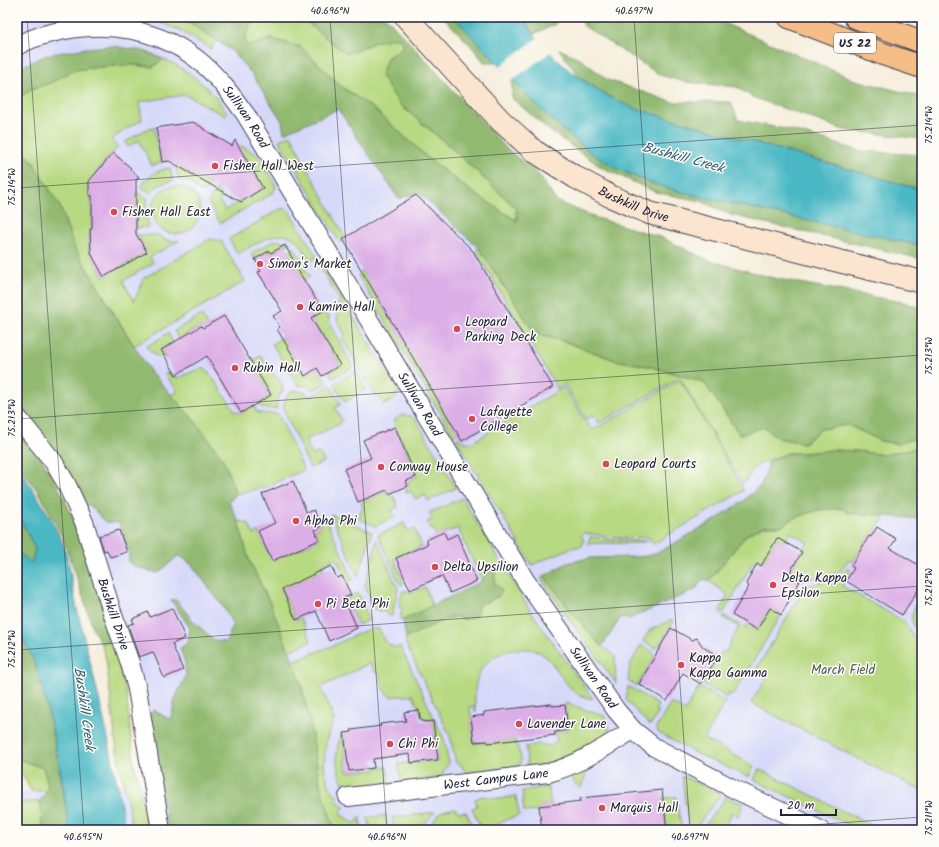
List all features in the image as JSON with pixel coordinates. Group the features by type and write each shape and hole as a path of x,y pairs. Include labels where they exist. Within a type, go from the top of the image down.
{"highway":[{"name":"US 22","path":"789,17 883,54 922,67"},
{"name":"US 22","path":"855,17 922,42"}],"street":[{"name":"Bushkill Drive","path":"406,17 500,120 534,152 610,196 648,213 922,282"},
{"name":"Sullivan Road","path":"17,46 33,38 67,28 92,26 129,28 152,35 181,48 203,64 229,90 246,116 525,580 616,710 633,730 658,749 736,790 820,830"},
{"name":"Bushkill Drive","path":"17,417 53,461 66,483 84,522 113,615 130,663 141,710 160,830"},
{"name":"West Campus Lane","path":"348,797 548,773 561,769 587,757 633,730"}],"shaded area":[{"name":"Lafayette College","path":"17,17 373,17 553,212 922,329 922,830 17,830 17,794 156,780 90,529 17,413"}],"green space":[{"path":"147,17 177,17 192,24 216,40 211,49 181,31"},
{"path":"177,17 250,17 252,20 245,37 247,46 272,39 301,47 342,87 373,108 429,159 472,192 517,221 516,208 447,144 400,105 381,76 387,58 404,46 398,37 375,42 347,54 301,17 386,17 507,149 540,176 556,201 597,218 660,237 708,260 773,278 907,303 922,308 922,436 898,444 881,441 848,425 821,429 804,443 778,438 764,427 740,435 704,382 652,367 615,360 563,341 539,335 532,329 479,248 418,192 399,199 338,109 284,133 282,121 251,73 232,51 192,24"},
{"path":"250,17 301,17 347,54 375,42 398,37 404,46 387,58 400,105 447,144 516,208 517,221 472,192 429,159 373,108 342,87 301,47 272,39 247,47 245,37 252,20"},
{"path":"443,17 454,17 497,63 485,63"},
{"path":"522,17 556,17 556,24 534,34"},
{"path":"582,17 710,17 855,80 922,97 922,139 844,130 752,97 737,87 685,82 660,75 584,26 581,19"},
{"path":"113,46 144,51 163,59 153,67 134,65 75,70 50,83 31,89 17,99 17,69 47,55 86,48"},
{"path":"559,49 579,58 608,80 672,102 731,102 738,120 790,130 861,151 922,155 922,190 633,108 615,100 579,77"},
{"path":"163,59 181,68 199,81 222,105 227,113 225,116 184,95 139,102 142,120 127,128 111,140 118,147 99,169 92,181 89,195 92,196 92,229 90,230 89,250 104,277 146,252 137,235 159,235 163,239 179,241 150,257 153,263 123,281 134,301 144,278 210,239 221,241 245,281 134,346 75,249 60,207 32,160 17,147 17,99 31,89 50,83 75,70 134,65 153,67"},
{"path":"512,79 548,116 574,139 602,159 632,176 655,185 680,192 922,246 922,259 731,215 701,201 655,192 601,167 546,128 512,98"},
{"path":"154,128 162,162 152,166 139,140 128,147 125,142 145,130"},
{"path":"291,135 346,239 340,243 279,140"},
{"path":"242,146 255,153 260,158 276,187 273,193 220,223 208,202 217,189 222,198 219,200 225,210 263,188 249,163 234,158"},
{"path":"17,147 32,160 60,207 75,249 150,371 195,421 223,459 236,494 229,502 238,521 249,560 269,601 298,673 310,721 320,785 335,830 168,830 148,719 153,710 171,720 175,698 186,676 185,663 180,648 188,642 190,628 171,600 176,600 193,621 214,640 226,642 233,625 224,608 192,565 179,555 158,573 136,567 128,562 129,554 119,523 105,522 90,505 80,505 17,413"},
{"path":"176,163 180,167 211,185 204,192 200,192 191,183 178,179"},
{"path":"170,168 173,180 157,186 151,193 141,187 153,174"},
{"path":"176,186 185,188 193,193 198,201 200,210 198,219 193,227 185,232 176,234 167,232 159,227 154,219 152,210 154,201 159,193 167,188"},
{"path":"138,193 148,199 146,210 148,227 136,228 136,194"},
{"path":"280,209 287,209 289,211 317,257 310,261 296,240 289,236 282,235 274,236 258,242 238,254 229,239"},
{"path":"274,241 290,243 271,253 269,251 255,259 251,253"},
{"path":"294,247 305,265 303,266 310,277 304,280 288,251"},
{"path":"479,248 532,329 539,335 563,341 615,360 652,367 704,382 740,435 764,427 778,438 804,443 821,429 848,425 881,441 898,444 922,436 922,447 883,455 857,451 832,450 788,453 755,467 743,484 679,378 599,423 594,415 586,419 565,384 557,388 476,250"},
{"path":"323,267 398,391 393,400 384,404 378,395 376,396 342,338 345,335 337,320 339,300 321,269"},
{"path":"362,271 458,433 454,436 358,275"},
{"path":"321,312 329,316 329,322 353,367 333,378 329,372 340,365 311,318"},
{"path":"201,315 208,326 203,329 201,326 179,339 174,331"},
{"path":"168,333 173,342 161,350 166,358 156,356 146,347"},
{"path":"282,337 305,376 317,368 327,382 313,390 308,386 298,385 272,344"},
{"path":"260,356 283,386 283,390 277,400 277,409 262,408 258,403 271,395 251,362"},
{"path":"204,368 212,377 235,411 241,413 253,405 258,413 278,414 304,470 265,487 236,494 195,421 171,395 178,391 165,375 167,372 178,378"},
{"path":"356,371 366,389 345,402 334,384"},
{"name":"Leopard Courts","path":"680,380 741,485 743,491 653,544 649,537 622,538 584,533 581,537 584,539 582,546 571,548 532,565 456,439 460,437 462,441 471,443 564,387 587,424 593,430"},
{"path":"330,385 341,404 335,408 342,420 340,424 305,440 312,455 318,453 321,455 324,462 310,468 284,411 284,403 292,391 302,391 311,397"},
{"path":"402,415 411,416 417,421 456,488 428,501 425,495 415,499 411,491 407,493 405,488 409,486 408,482 417,477 394,423 395,420"},
{"path":"17,429 36,451 52,475 65,501 87,556 112,640 101,644 93,629 62,536 40,494 17,463"},
{"path":"922,447 922,519 849,513 841,508 818,510 794,518 781,526 763,526 746,535 709,581 703,579 695,590 629,619 621,617 602,647 568,608 544,576 567,563 589,558 646,556 659,552 715,520 742,502 761,485 768,466 768,461 788,453 832,450 857,451 883,455"},
{"path":"387,492 388,495 394,497 398,507 391,510 395,517 375,526 358,518 363,507 361,503"},
{"path":"462,498 531,612 593,699 581,696 572,689 551,662 543,655 533,650 513,650 494,657 482,668 476,682 476,712 474,706 470,707 474,743 515,740 521,759 519,766 466,773 461,765 456,763 450,736 406,644 406,638 441,621 455,616 465,620 479,604 498,597 495,583 487,572 482,581 458,528 436,536 432,527 429,528 427,522 432,520 429,513"},
{"path":"841,508 849,513 886,515 871,537 869,536 853,562 848,560 840,572 800,581 789,574 807,542 790,532 784,542 777,538 763,562 757,559 754,561 724,612 721,613 720,610 728,595 709,581 746,535 764,526 781,526 794,518 818,510"},
{"path":"17,512 35,549 32,563 17,552"},
{"path":"331,514 372,532 358,577"},
{"path":"326,519 353,579 348,582 336,558 322,565 324,570 282,589 296,620 301,618 311,641 289,651 269,601 249,560 238,521 248,523 254,535 258,531 272,561 319,540 315,530 321,527 319,522"},
{"path":"404,523 408,531 414,528 422,546 394,559 404,582 402,583 403,585 400,584 378,535"},
{"path":"590,537 614,540 650,541 635,543 588,544"},
{"path":"377,540 398,589 392,616 385,612 376,610 365,586"},
{"name":"March Field","path":"847,568 851,570 842,586 905,622 922,651 922,791 751,703 767,677 755,671 806,586 840,578"},
{"path":"495,569 495,583 502,590 498,597 479,605 476,616 465,620 455,616 406,638 403,620 482,581 487,572"},
{"path":"544,576 564,603 586,628 603,647 614,655 616,683 541,578"},
{"path":"425,587 432,605 424,611 403,620 400,619 402,608 399,607 402,592 406,590 406,592 408,591 411,593"},
{"path":"358,593 369,620 358,625 346,598"},
{"path":"922,595 922,641 913,623 912,614"},
{"path":"770,608 781,615 733,695 729,693 727,698 703,684 722,651 725,653 739,627 722,617 725,616 745,628 748,624 757,630"},
{"path":"671,620 674,621 658,647 655,648 643,641 650,630"},
{"path":"370,629 379,629 385,642 395,648 400,646 444,739 449,764 444,770 442,777 402,783 398,764 438,760 433,721 422,717 413,695 391,697 388,695 382,686 379,673 375,672 370,663 321,687 334,720 328,734 325,748 324,768 329,786 338,797 336,800 344,807 340,814 355,824 360,817 361,828 335,830 321,789 310,722 303,691 293,661"},
{"path":"17,631 30,652 39,674 58,762 69,830 43,830 40,801 46,792 48,785 43,768 20,760 17,748"},
{"path":"112,640 126,692 134,764 150,830 133,830 117,752 106,659 101,644"},
{"path":"641,645 653,652 655,656 637,686 628,681 630,665"},
{"path":"628,686 658,705 655,711 658,713 651,725 648,724 626,700"},
{"path":"699,687 725,702 704,739 754,766 749,777 695,753 659,733 656,728 671,703 685,711"},
{"path":"566,703 604,716 608,722 609,730 604,738 571,758 530,768 527,764 526,747 540,744 551,746 557,740 555,732 568,730"},
{"path":"343,734 347,772 375,770 376,768 387,767 390,787 349,790 341,779 337,763 337,747"},
{"path":"17,748 21,760 43,768 49,785 47,791 31,791 23,776 17,775"},
{"path":"612,753 600,760 588,771 581,788 575,784 571,777 579,770"},
{"path":"759,769 881,830 860,830 754,780"},
{"path":"682,776 721,794 694,830 689,830"},
{"path":"548,786 551,805 540,806 540,811 524,812 522,791"},
{"path":"483,796 500,799 516,796 519,815 482,830 472,808 477,806 475,799"},
{"path":"676,797 682,830 667,830 663,798"},
{"path":"726,797 743,804 738,816 732,812 724,830 701,830"},
{"path":"40,801 43,830 17,830 17,803"},
{"path":"455,808 458,812 466,812 475,830 425,830 442,811"},
{"path":"435,812 418,830 394,830 392,818"},
{"path":"386,815 388,830 371,830 368,818"}],"water":[{"name":"Bushkill Creek","path":"454,17 522,17 544,46 570,71 600,92 633,108 922,190 922,246 680,192 651,183 618,169 592,154 540,109"},
{"name":"Bushkill Creek","path":"17,466 47,512 65,550 78,613 110,748 125,830 69,830 64,791 54,738 39,676 30,653 17,631 17,552 32,563 35,549 17,512"}],"pier":[{"path":"539,37 552,51 511,81 500,66"}],"building":[{"name":"Fisher Hall West","path":"193,122 232,146 235,140 263,188 241,202 169,161 162,162 156,128"},
{"name":"Fisher Hall East","path":"113,153 139,177 136,180 136,234 147,252 104,277 91,253 90,229 92,229 92,196 89,195 89,181"},
{"name":"Leopard Parking Deck","path":"416,195 473,251 553,387 462,441 343,239"},
{"name":"Kamine Hall","path":"285,245 295,263 294,264 323,311 311,318 340,365 322,376 317,368 305,376 277,329 280,327 273,316 282,311 258,272 261,271 255,259 269,251 271,253"},
{"name":"Rubin Hall","path":"224,316 271,395 241,413 207,356 176,375 161,350 201,326 203,328"},
{"name":"Conway House","path":"395,427 416,477 406,481 408,486 389,494 387,490 358,502 344,469 371,458 363,440"},
{"name":"Alpha Phi","path":"293,481 307,513 314,510 321,527 315,530 319,540 272,561 258,531 275,523 262,494"},
{"path":"877,527 896,539 890,548 922,567 922,584 902,615 846,581 854,568 851,566 869,536 871,537"},
{"path":"119,530 127,552 110,557 107,550 104,551 99,536"},
{"name":"Delta Upsilion","path":"444,532 447,539 457,534 477,581 450,593 442,576 410,590 396,558 428,544 426,540"},
{"name":"Delta Kappa Epsilon","path":"777,538 802,552 787,577 800,581 781,615 770,608 757,630 732,615 749,586 746,584 751,574 757,564 761,566"},
{"name":"Pi Beta Phi","path":"331,566 337,578 342,576 351,595 344,598 357,628 329,641 316,611 296,620 282,589"},
{"path":"172,608 185,638 172,644 183,670 164,678 153,652 139,657 128,625 134,623 132,619 148,612 150,617"},
{"name":"Kappa Kappa Gamma","path":"671,628 692,640 697,638 703,647 718,656 701,684 683,673 667,701 639,684"},
{"name":"Lavender Lane","path":"551,704 552,706 565,705 568,730 555,732 555,735 488,743 487,741 474,742 471,717 484,715 484,712"},
{"name":"Chi Phi","path":"419,710 420,721 433,721 438,760 411,763 410,754 373,759 374,768 349,771 344,733 352,732 351,730 381,726 380,724 406,721 404,712"},
{"name":"Marquis Hall","path":"662,790 667,830 542,830 539,806 581,801 580,798"}],"place":[{"name":"Fisher Hall West","path":"215,166"},
{"name":"Fisher Hall East","path":"114,212"},
{"name":"Simon's Market","path":"260,264"},
{"name":"Kamine Hall","path":"300,307"},
{"name":"Leopard Parking Deck","path":"457,329"},
{"name":"Rubin Hall","path":"235,368"},
{"name":"Lafayette College","path":"472,419"},
{"name":"Leopard Courts","path":"606,464"},
{"name":"Conway House","path":"381,467"},
{"name":"Alpha Phi","path":"296,521"},
{"name":"Delta Upsilion","path":"435,567"},
{"name":"Delta Kappa Epsilon","path":"773,585"},
{"name":"Pi Beta Phi","path":"318,604"},
{"name":"Kappa Kappa Gamma","path":"681,665"},
{"name":"Lavender Lane","path":"519,724"},
{"name":"Chi Phi","path":"390,744"},
{"name":"Marquis Hall","path":"602,808"}]}
